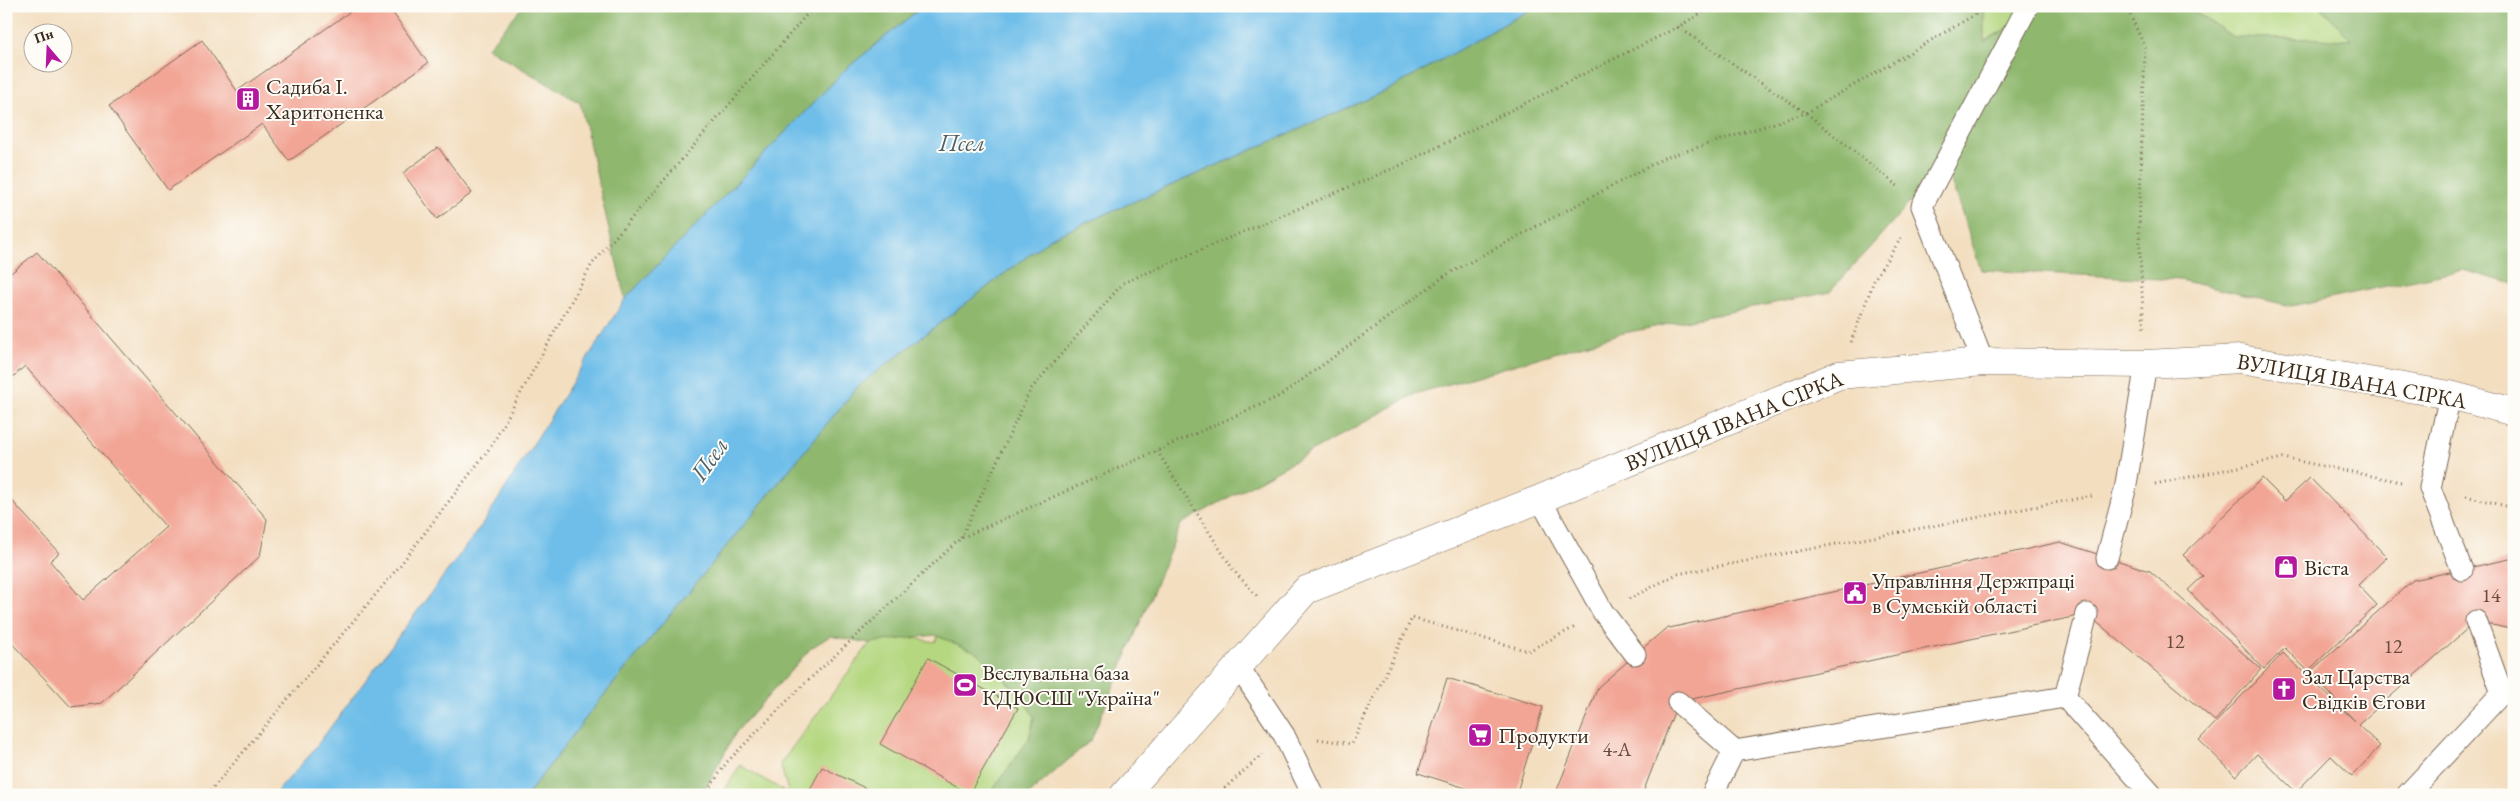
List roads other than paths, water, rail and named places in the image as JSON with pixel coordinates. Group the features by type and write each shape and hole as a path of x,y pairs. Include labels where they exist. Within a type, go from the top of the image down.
{"street":[{"name":"ВУЛИЦЯ ІВАНА СІРКА","path":"1124,795 1306,590 1540,499 1839,375 1983,362 2146,364 2241,359 2450,395 2514,412"}],"lane":[{"path":"1983,362 1922,206 2028,6"},
{"path":"2107,558 2125,490 2146,364"},
{"path":"2450,395 2430,488 2462,570"},
{"path":"1540,499 1603,612 1635,654"},
{"path":"2065,697 2087,614"},
{"path":"2406,795 2508,694 2476,621"},
{"path":"1238,666 1284,735 1313,795"},
{"path":"1734,751 2065,697"},
{"path":"2065,697 2152,795"},
{"path":"1678,702 1734,751"},
{"path":"1712,795 1734,751"}],"water":[{"name":"Псел","path":"923,6 1536,6 1388,90 1051,238 858,386 595,706 527,795 274,795 309,756 484,522 625,299 846,69"}],"place":[{"name":"Садиба І. Харитоненка","path":"248,99"},
{"name":"Віста","path":"2286,567"},
{"name":"Управління Держпраці в Сумській області","path":"1855,593"},
{"name":"Веслувальна база КДЮСШ \"Україна\"","path":"965,685"},
{"name":"Зал Царства Свідків Єгови","path":"2284,689"},
{"name":"Продукти","path":"1480,735"}]}
